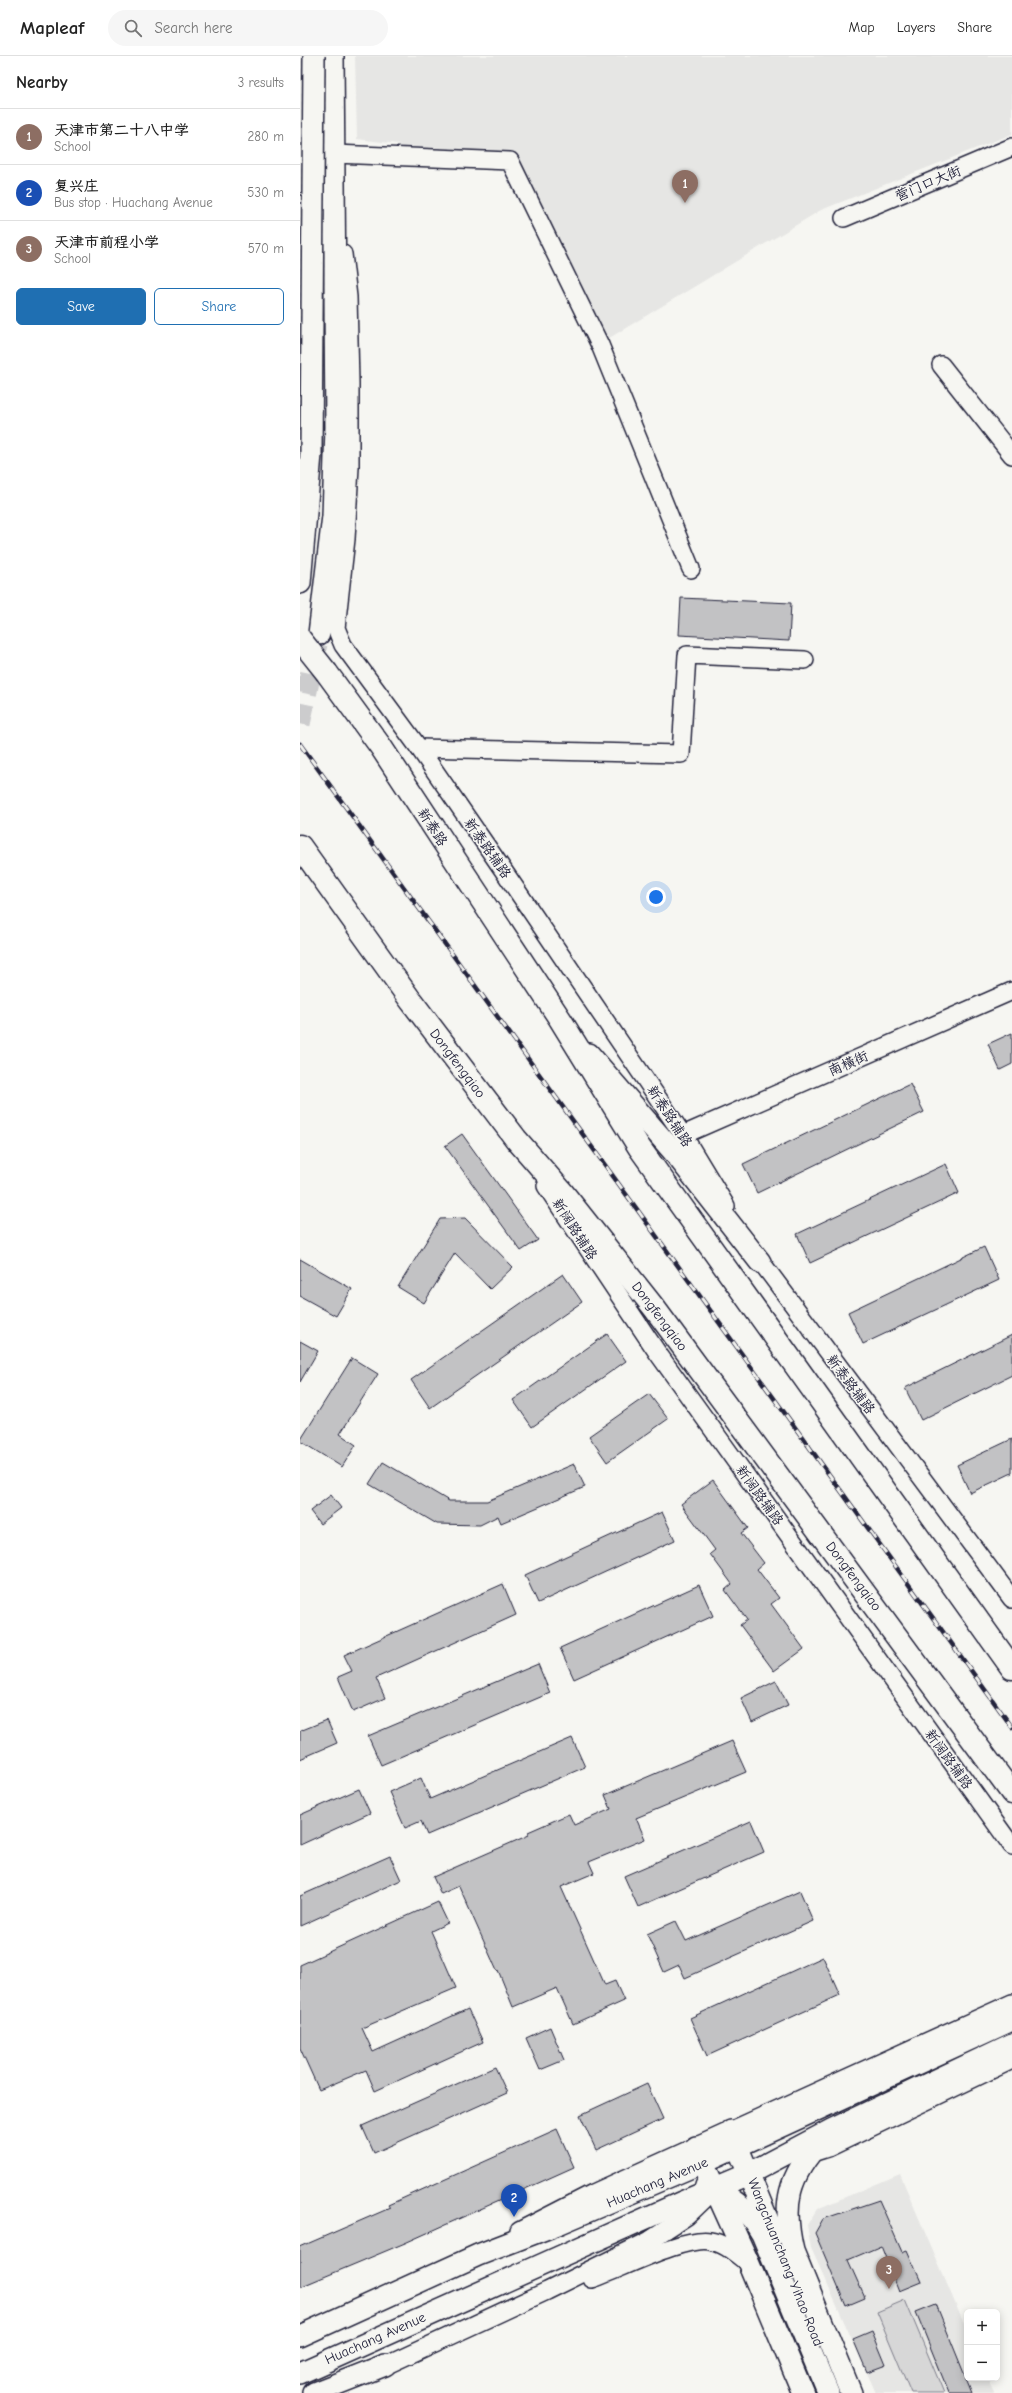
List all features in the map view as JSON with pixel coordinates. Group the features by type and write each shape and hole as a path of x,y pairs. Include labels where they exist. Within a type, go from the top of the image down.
{"highway":[{"name":"新泰路","path":"318,634 327,673 381,747 560,1019"},
{"name":"Dongfengqiao","path":"300,846 409,998 516,1139 563,1193 655,1309 1012,1793"},
{"path":"560,1019 639,1148 1012,1668"}],"main road":[{"path":"300,583 311,454 314,56"},
{"path":"318,634 334,508 336,427 333,56"},
{"path":"300,181 334,181"},
{"path":"560,1019 677,1156 760,1262"},
{"name":"Huachang Avenue","path":"300,2336 478,2254 558,2224 657,2182 699,2155 734,2139 786,2125 1012,2020"},
{"name":"Huachang Avenue","path":"300,2373 474,2294 715,2189 831,2130 1012,2044"},
{"path":"749,2264 740,2227 738,2205 748,2173 760,2150 786,2125"},
{"path":"831,2130 809,2154 796,2172 789,2194 789,2235 793,2251 851,2393"},
{"name":"Wangchuanchang Yihao Road","path":"734,2139 839,2393"},
{"path":"699,2155 749,2264 803,2393"},
{"path":"657,2182 683,2181 701,2184 715,2189 738,2205 754,2220 762,2234 828,2393"},
{"name":"Huachang Avenue","path":"314,2393 385,2365"}],"street":[{"name":"营门口大街","path":"844,218 1012,147"},
{"path":"334,154 510,160 600,345 691,569"},
{"path":"941,365 1012,455"},
{"name":"新泰路辅路","path":"318,634 343,645 419,748 683,1135 760,1262 1012,1599"},
{"path":"419,748 681,754 687,655 805,660"},
{"name":"南横街","path":"683,1135 1012,991"},
{"name":"新阔路辅路","path":"516,1139 574,1230 657,1352 1012,1846"},
{"path":"734,2139 1012,2003"},
{"path":"748,2173 828,2148 1012,2060"},
{"path":"478,2254 580,2199 699,2155"},
{"name":"Huachang Avenue","path":"333,2393 385,2365 547,2291 650,2240 687,2216 715,2189"},
{"path":"547,2291 607,2274 693,2241 703,2240 720,2243 749,2264"}],"shaded area":[{"path":"355,56 1012,56 1012,134 821,210 601,343 512,156 405,157 399,144 357,139"},
{"path":"900,2174 964,2324 964,2381 988,2381 994,2393 876,2393 811,2248 807,2225 817,2209"},
{"path":"905,2300 944,2393 911,2393 877,2312"}],"building":[{"path":"681,598 791,603 789,641 679,635"},
{"path":"1012,1033 1012,1064 1000,1070 988,1044"},
{"path":"910,1084 924,1112 757,1193 743,1164"},
{"path":"462,1134 538,1240 521,1251 445,1146"},
{"path":"946,1164 959,1193 810,1263 797,1234"},
{"path":"465,1218 513,1267 490,1289 455,1253 424,1303 398,1287 440,1219"},
{"path":"984,1247 999,1280 863,1344 848,1312"},
{"path":"300,1259 352,1289 336,1316 300,1296"},
{"path":"563,1274 582,1302 430,1408 411,1380"},
{"path":"607,1334 626,1361 532,1427 513,1400"},
{"path":"1012,1335 1012,1375 921,1420 905,1388"},
{"path":"300,1341 318,1351 300,1382"},
{"path":"352,1358 378,1374 340,1434 356,1445 342,1467 300,1441"},
{"path":"649,1394 668,1419 607,1462 589,1436"},
{"path":"1012,1439 1012,1473 970,1493 957,1465"},
{"path":"383,1462 449,1501 487,1501 574,1464 585,1487 501,1523 498,1516 480,1525 437,1524 369,1484"},
{"path":"713,1480 748,1528 741,1533 764,1563 757,1569 779,1598 771,1604 804,1649 774,1671 740,1625 747,1620 725,1590 732,1584 710,1554 715,1550 681,1504"},
{"path":"331,1495 341,1508 320,1524 310,1511"},
{"path":"662,1512 675,1540 538,1603 525,1575"},
{"path":"503,1584 516,1615 376,1678 385,1698 353,1712 338,1677 352,1671 344,1655"},
{"path":"699,1585 713,1616 574,1679 560,1648"},
{"path":"538,1664 550,1693 381,1765 368,1736"},
{"path":"776,1681 788,1705 752,1722 741,1698"},
{"path":"327,1720 337,1743 300,1759 300,1731"},
{"path":"572,1738 585,1767 427,1835 421,1821 405,1828 389,1792 421,1778 430,1799"},
{"path":"732,1741 746,1772 636,1818 645,1839 589,1862 594,1873 561,1887 605,1985 615,1981 624,2001 573,2024 557,1988 513,2007 498,1970 497,1971 459,1886 441,1894 433,1877 529,1835 528,1832 569,1814 574,1825 611,1809 605,1795"},
{"path":"359,1789 370,1813 300,1845 300,1815"},
{"path":"751,1821 764,1852 638,1907 624,1876"},
{"path":"390,1856 401,1880 300,1926 300,1896"},
{"path":"800,1891 813,1921 685,1978 679,1965 664,1972 647,1934 676,1921 686,1941"},
{"path":"438,1902 448,1923 431,1931 456,1988 362,2028 373,2052 468,2009 483,2042 375,2091 366,2070 319,2090 300,2048 300,1965"},
{"path":"823,1957 840,1995 707,2056 690,2018"},
{"path":"550,2027 564,2060 540,2070 526,2038"},
{"path":"495,2067 507,2093 374,2153 362,2126"},
{"path":"647,2084 663,2119 596,2150 580,2115"},
{"path":"557,2129 574,2167 405,2243 300,2287 300,2247 390,2208 388,2205"},
{"path":"879,2200 902,2252 907,2250 921,2282 899,2291 881,2246 848,2260 865,2298 846,2306 815,2233 823,2219"},
{"path":"936,2304 964,2373 964,2381 967,2381 972,2393 949,2393 916,2312"},
{"path":"872,2331 886,2365 867,2372 853,2339"}],"tunnel":[{"path":"300,724 317,644"}],"railway":[{"path":"300,744 1012,1727"}],"place":[{"name":"天津市第二十八中学","path":"685,203"},
{"name":"复兴庄","path":"514,2217"},
{"name":"天津市前程小学","path":"889,2289"}]}
